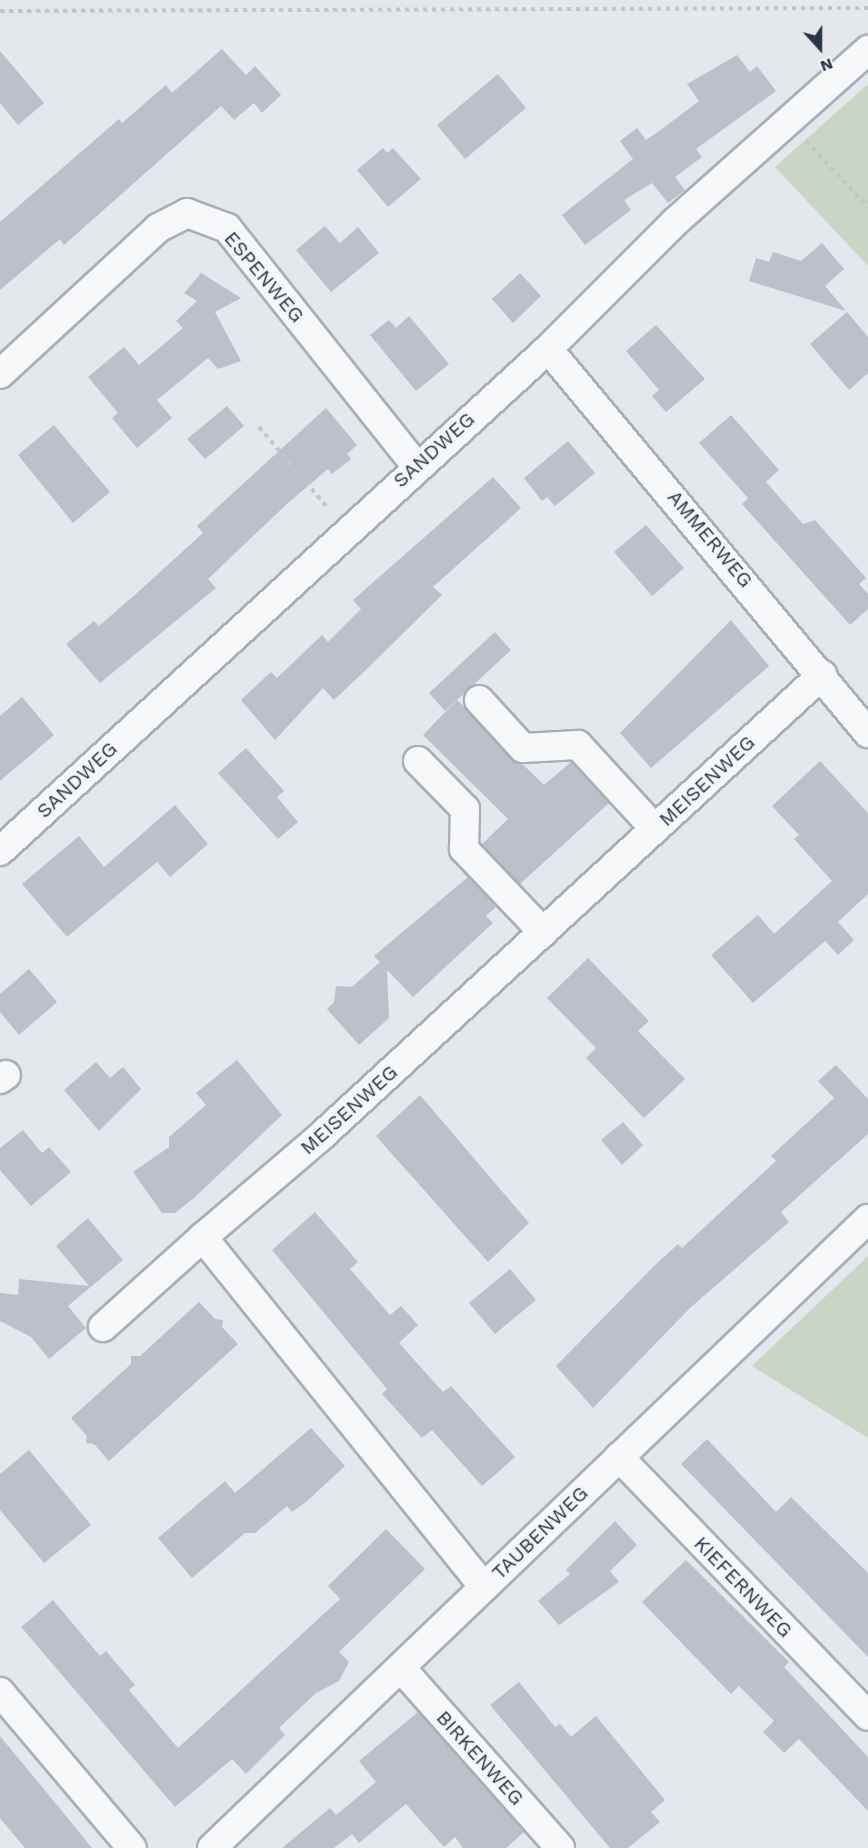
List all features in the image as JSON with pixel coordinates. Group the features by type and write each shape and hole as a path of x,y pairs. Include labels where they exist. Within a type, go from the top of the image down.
{"street":[{"name":"SANDWEG","path":"0,850 416,466 548,348 675,222 868,50"},
{"name":"ESPENWEG","path":"0,374 158,228 187,213 228,228 416,466"},
{"name":"AMMERWEG","path":"548,348 868,733"},
{"name":"MEISENWEG","path":"103,1327 543,932 822,675"},
{"path":"479,700 523,748 578,745 655,829"},
{"path":"418,762 465,809 464,849 543,932"},
{"name":"TAUBENWEG","path":"212,1848 868,1219"},
{"path":"203,1237 484,1587"},
{"name":"KIEFERNWEG","path":"619,1457 868,1716"},
{"name":"BIRKENWEG","path":"400,1668 560,1848"},
{"path":"0,1692 132,1848"}],"path":[{"path":"0,11 868,8"},
{"path":"787,121 868,207"},
{"path":"259,427 326,506"}],"green space":[{"path":"868,84 868,266 775,167"},
{"path":"868,1256 868,1438 752,1366"}],"building":[{"path":"222,49 246,75 255,66 281,95 262,113 254,103 234,120 221,106 64,245 60,239 0,290 0,222 119,119 122,123 166,85 172,93"},
{"path":"0,51 44,103 18,125 0,103"},
{"path":"737,55 750,72 757,66 776,91 696,149 702,157 675,177 685,190 668,203 652,183 624,200 631,210 585,245 562,215 633,159 620,141 637,128 646,140 662,129 699,101 687,84"},
{"path":"498,74 526,108 465,159 437,125"},
{"path":"383,148 387,153 393,148 421,179 388,207 357,170"},
{"path":"325,226 340,243 358,227 379,253 331,292 296,250"},
{"path":"822,243 844,269 825,286 846,311 749,281 756,258 769,262 773,252 801,261"},
{"path":"201,273 241,298 215,312 241,361 218,369 208,358 157,400 172,418 137,448 112,418 118,413 88,377 124,347 139,365 183,328 176,321 197,301 184,293"},
{"path":"520,273 541,296 513,323 492,299"},
{"path":"847,312 868,337 868,373 849,390 810,344"},
{"path":"409,316 449,364 416,391 370,335 389,320 396,328"},
{"path":"656,325 705,379 666,412 652,396 659,390 626,351"},
{"path":"227,406 244,426 205,459 187,439"},
{"path":"326,408 357,445 347,454 351,459 332,474 328,469 289,502 208,579 216,588 100,683 66,644 94,621 99,626 203,533 197,526"},
{"path":"731,415 779,470 766,482 803,524 815,520 866,578 859,584 868,594 868,609 850,625 742,504 748,498 699,443"},
{"path":"54,425 110,492 73,523 18,455"},
{"path":"568,441 595,473 555,506 547,497 542,501 524,478"},
{"path":"493,477 521,508 433,587 442,595 334,700 323,688 275,740 241,700 271,672 277,678 322,635 328,642 361,609 353,600"},
{"path":"646,525 684,568 652,596 614,552"},
{"path":"731,620 769,666 651,768 620,733"},
{"path":"495,632 511,650 445,711 429,693"},
{"path":"22,697 54,735 0,781 0,716"},
{"path":"457,700 544,785 571,762 609,803 520,884 482,844 508,819 423,735"},
{"path":"246,748 284,791 277,797 298,822 278,839 218,773"},
{"path":"820,761 868,813 868,894 838,922 854,940 838,955 825,941 753,1003 711,955 758,915 774,934 832,881 794,839 799,835 772,806"},
{"path":"175,805 208,844 170,877 157,862 67,937 22,884 79,836 104,867"},
{"path":"468,877 496,907 486,916 493,923 413,997 387,970 389,1018 359,1045 327,1009 334,1002 336,986 352,987 380,962 374,956"},
{"path":"588,958 649,1021 638,1031 685,1079 644,1118 586,1058 596,1048 547,998"},
{"path":"29,969 57,1002 19,1035 0,1012 0,994"},
{"path":"237,1060 282,1115 195,1197 175,1213 162,1213 133,1172 169,1147 169,1137 206,1105 196,1093"},
{"path":"96,1062 110,1078 123,1067 141,1089 99,1131 64,1090"},
{"path":"836,1065 868,1099 868,1134 781,1212 789,1222 690,1308 593,1408 556,1366 654,1266 678,1244 682,1248 776,1161 771,1156 834,1098 818,1081"},
{"path":"420,1095 529,1223 488,1262 376,1136"},
{"path":"623,1122 643,1145 622,1165 601,1140"},
{"path":"23,1130 42,1153 49,1147 71,1172 31,1206 0,1170 0,1148"},
{"path":"315,1212 358,1262 350,1269 390,1315 401,1306 418,1325 399,1343 443,1392 451,1386 515,1457 482,1486 432,1430 422,1438 382,1394 387,1389 272,1250"},
{"path":"88,1218 123,1260 68,1306 86,1328 49,1359 31,1337 0,1321 0,1293 18,1295 19,1279 89,1286 56,1246"},
{"path":"510,1269 536,1300 495,1334 469,1303"},
{"path":"199,1302 215,1319 223,1320 222,1327 238,1344 109,1461 94,1444 86,1443 87,1436 71,1418 131,1364 131,1356 140,1356"},
{"path":"311,1428 345,1466 292,1512 287,1506 255,1533 245,1533 192,1578 158,1538 225,1481 235,1493"},
{"path":"707,1439 776,1512 791,1497 868,1573 868,1657 681,1464"},
{"path":"29,1450 91,1525 44,1563 0,1510 0,1474"},
{"path":"615,1521 637,1545 610,1571 619,1582 559,1625 538,1601 570,1574 566,1570"},
{"path":"386,1529 425,1569 339,1652 349,1662 339,1681 316,1693 279,1728 285,1735 246,1774 232,1759 175,1807 21,1627 53,1600 100,1656 106,1651 135,1685 129,1690 178,1748 340,1599 328,1586"},
{"path":"686,1560 789,1662 784,1667 868,1757 868,1811 799,1739 784,1753 763,1732 774,1721 739,1686 731,1694 642,1602"},
{"path":"519,1682 555,1727 560,1724 571,1737 596,1716 665,1800 651,1812 660,1822 628,1848 610,1848 490,1705"},
{"path":"418,1712 524,1832 506,1848 463,1848 455,1837 444,1847 406,1804 359,1843 352,1834 334,1848 282,1848 330,1808 336,1815 376,1782 359,1761"},
{"path":"0,1736 92,1848 25,1848 0,1818"}]}
